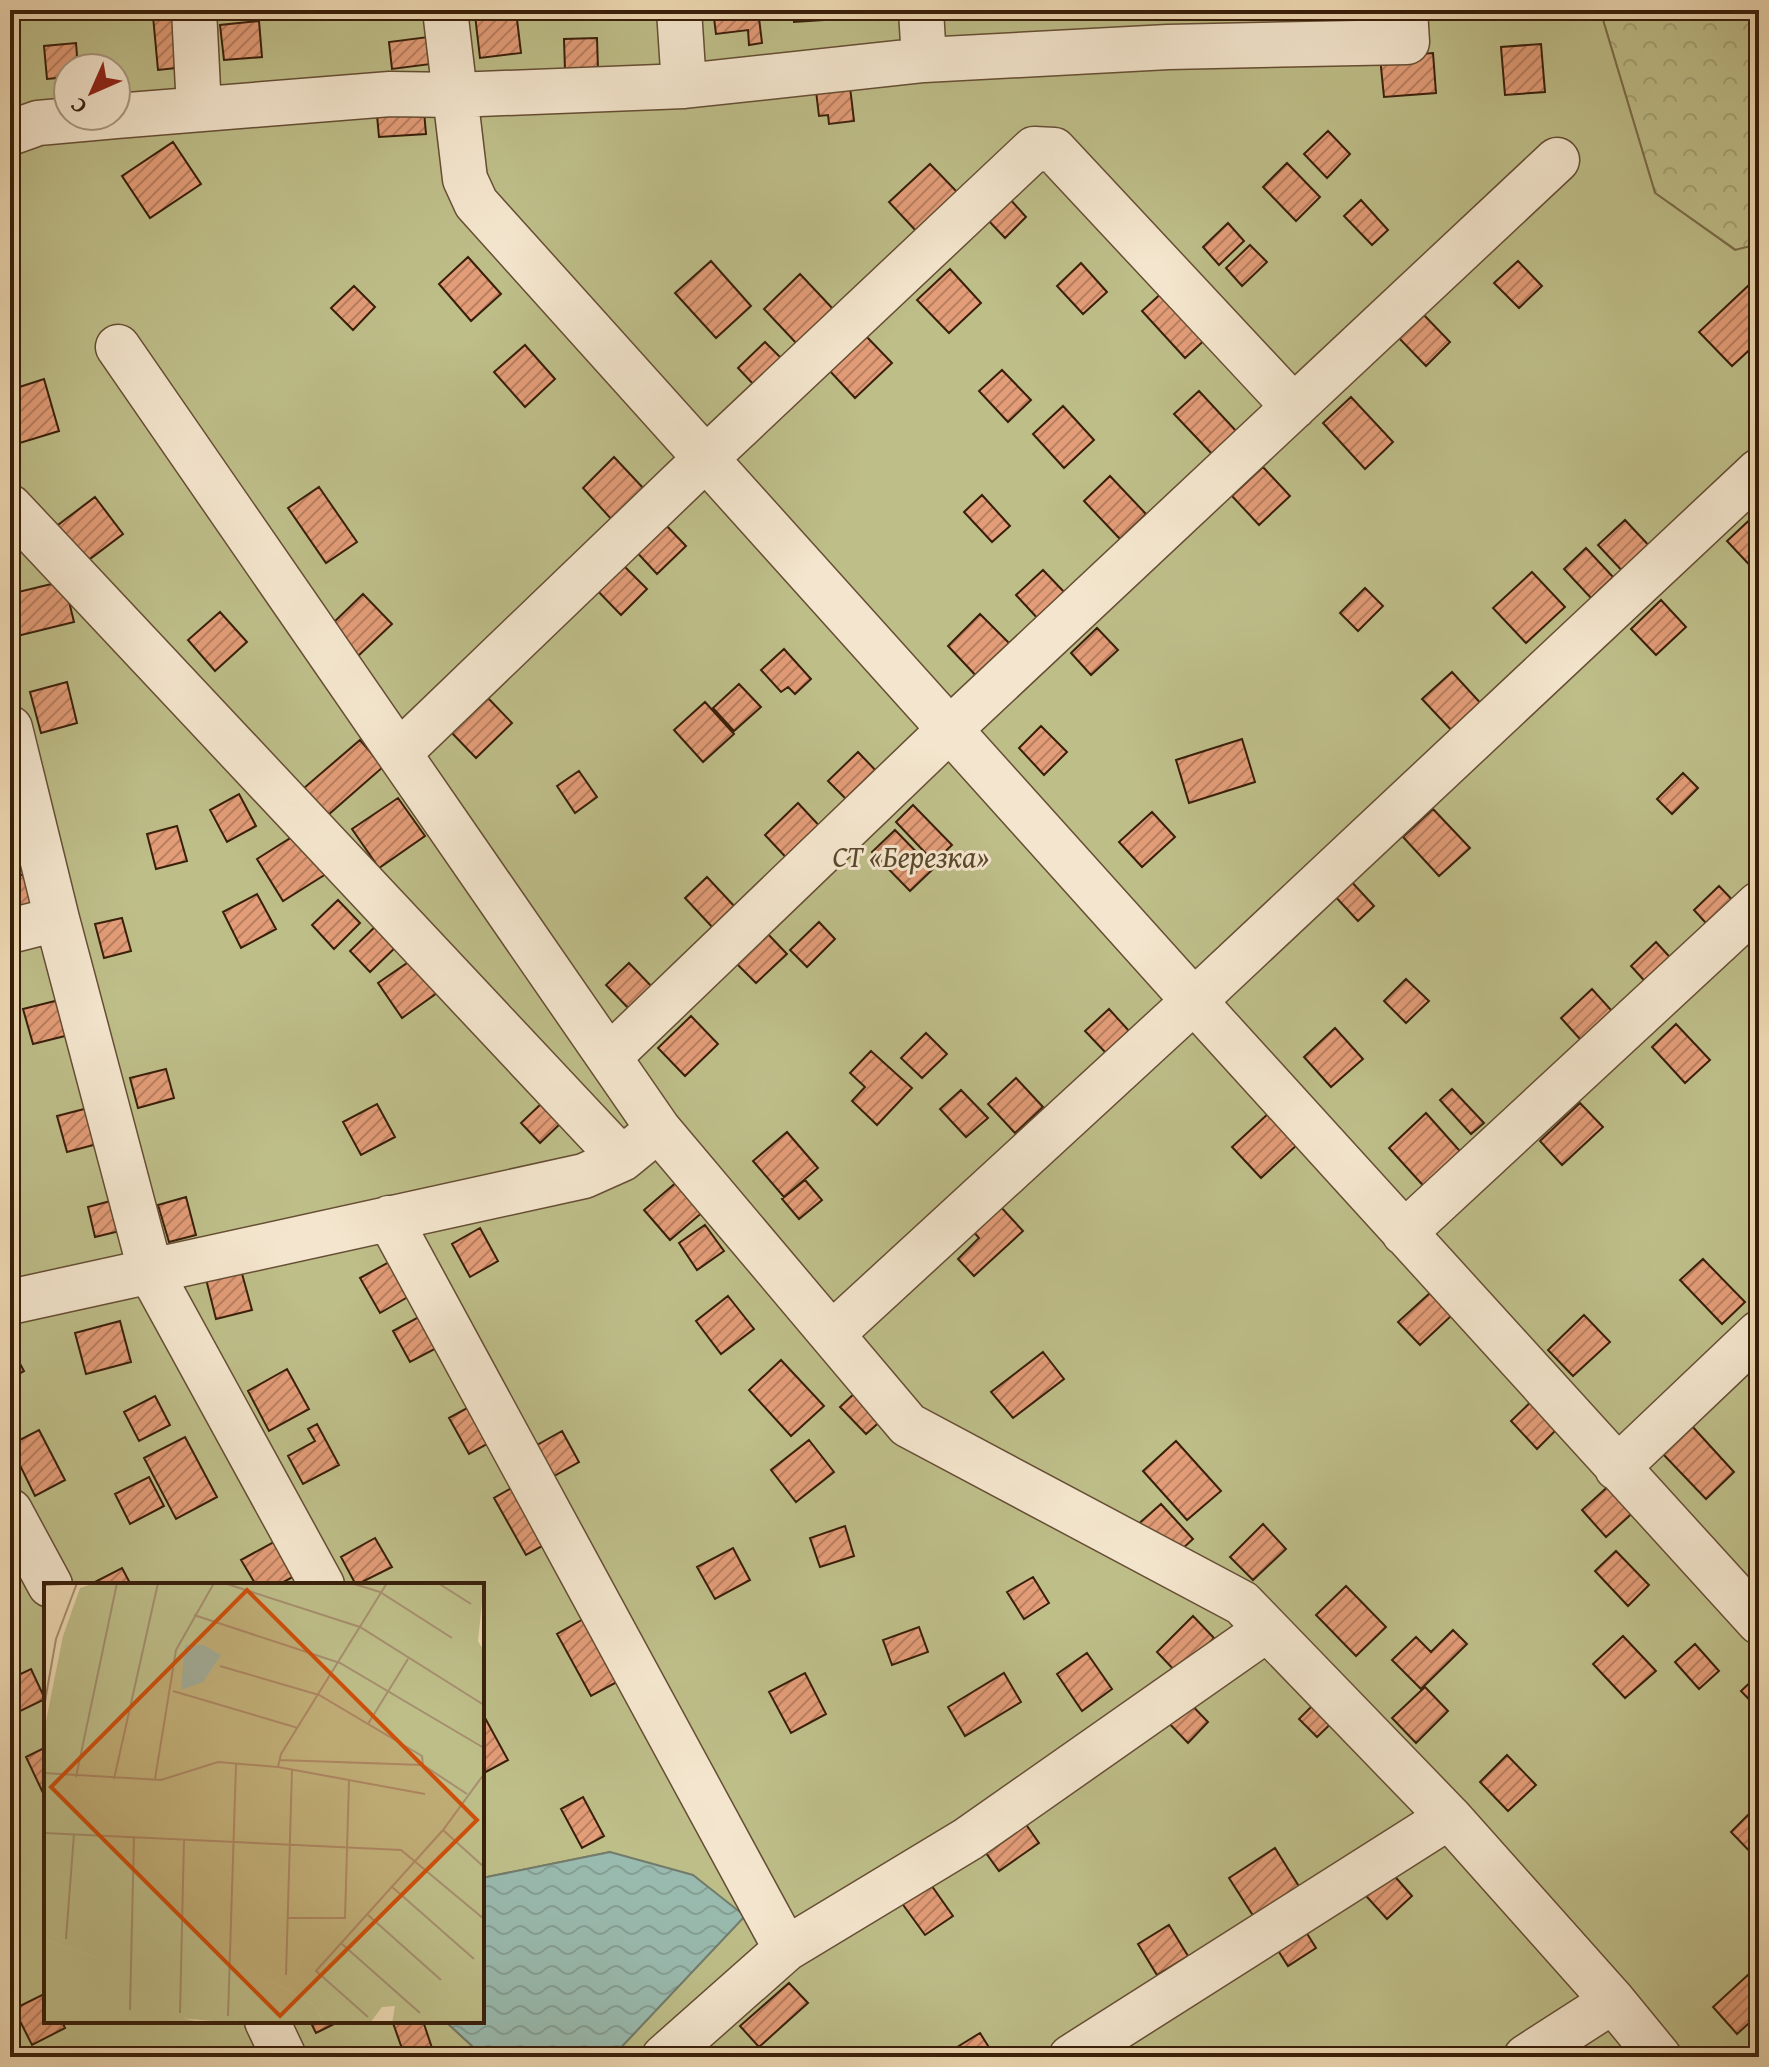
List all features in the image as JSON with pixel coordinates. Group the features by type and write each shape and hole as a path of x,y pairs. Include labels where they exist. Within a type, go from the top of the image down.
{"street":[{"path":"194,10 199,109"},
{"path":"445,10 465,179 476,203 1194,1001 1759,1622"},
{"path":"679,10 684,86"},
{"path":"921,10 924,60"},
{"path":"132,115 390,94 455,95 684,86 924,60 1167,28 1406,26"},
{"path":"10,133 38,123 52,122"},
{"path":"399,753 1034,149 1054,150 1294,407"},
{"path":"609,1057 949,730 1557,160"},
{"path":"118,347 659,1130 908,1425 1242,1603 1449,1817 1659,2057"},
{"path":"832,1334 1194,1001 1759,471"},
{"path":"10,507 622,1159"},
{"path":"10,728 151,1273 321,1583"},
{"path":"1404,1233 1759,904"},
{"path":"10,931 57,919"},
{"path":"10,1302 584,1176 622,1159 659,1130"},
{"path":"389,1218 786,1949"},
{"path":"1617,1468 1759,1333"},
{"path":"10,1511 49,1583"},
{"path":"664,2057 786,1949 968,1839 1266,1630"},
{"path":"1071,2057 1449,1817"},
{"path":"1526,2057 1613,2001"},
{"path":"268,2023 284,2057"}],"green space":[{"name":"СТ «Березка»","path":"10,10 1600,10 1655,193 1735,250 1759,244 1759,2057 612,2057 744,1916 610,1852 484,1878 484,1583 44,1583 44,2023 447,2023 484,2057 10,2057"},
{"path":"1600,10 1759,10 1759,244 1736,250 1655,193"}],"water":[{"path":"610,1852 693,1875 745,1916 612,2057 484,2057 447,2023 484,2023 484,1878"}],"building":[{"path":"713,10 758,10 762,43 749,45 748,30 716,34"},
{"path":"793,10 839,10 839,19 794,22"},
{"path":"516,11 521,53 480,58 475,15"},
{"path":"190,13 195,66 158,70 153,16"},
{"path":"259,21 262,57 224,60 220,25"},
{"path":"428,37 431,64 392,69 389,42"},
{"path":"597,38 598,70 565,71 564,39"},
{"path":"76,43 77,52 52,52 52,79 47,79 44,46"},
{"path":"1541,44 1545,92 1505,95 1501,47"},
{"path":"1433,53 1436,93 1384,97 1380,57"},
{"path":"850,87 854,121 829,124 828,115 819,116 816,91"},
{"path":"423,100 426,134 379,137 376,104"},
{"path":"1328,131 1350,154 1327,178 1304,154"},
{"path":"173,142 201,184 150,218 122,176"},
{"path":"1287,163 1320,197 1296,221 1263,187"},
{"path":"930,164 959,194 918,233 889,202"},
{"path":"1009,198 1026,217 1005,238 987,219"},
{"path":"1361,200 1388,230 1372,245 1344,216"},
{"path":"1228,223 1244,241 1219,265 1203,247"},
{"path":"1250,245 1267,262 1242,286 1226,268"},
{"path":"468,257 501,294 471,321 439,284"},
{"path":"711,261 751,306 716,338 675,293"},
{"path":"1518,261 1542,286 1519,308 1494,283"},
{"path":"1081,263 1107,292 1083,314 1057,286"},
{"path":"950,269 981,303 949,333 917,300"},
{"path":"800,274 834,310 798,345 764,309"},
{"path":"1749,285 1759,296 1759,341 1732,366 1699,332"},
{"path":"354,286 375,307 353,330 331,308"},
{"path":"1165,290 1209,336 1185,358 1142,311"},
{"path":"1422,313 1450,342 1426,366 1397,336"},
{"path":"864,334 892,363 855,398 828,369"},
{"path":"765,342 782,359 755,386 738,368"},
{"path":"525,345 555,379 525,407 494,372"},
{"path":"1002,370 1031,400 1008,422 979,391"},
{"path":"44,379 59,431 10,446 10,390"},
{"path":"1199,391 1237,432 1213,455 1174,414"},
{"path":"1351,397 1393,442 1365,469 1323,423"},
{"path":"1063,406 1094,440 1064,468 1033,434"},
{"path":"614,457 645,490 613,521 583,488"},
{"path":"1263,467 1290,496 1259,525 1232,496"},
{"path":"1110,476 1146,514 1120,539 1084,501"},
{"path":"319,487 357,542 326,563 288,508"},
{"path":"982,495 1010,526 992,542 964,512"},
{"path":"95,497 123,534 78,568 50,531"},
{"path":"1758,512 1759,573 1758,574 1727,541"},
{"path":"661,520 686,546 657,574 632,547"},
{"path":"1625,520 1654,551 1627,576 1598,545"},
{"path":"1586,548 1613,577 1591,598 1564,569"},
{"path":"617,559 647,589 621,615 591,584"},
{"path":"1043,570 1067,595 1040,621 1016,595"},
{"path":"1532,572 1565,607 1526,643 1493,608"},
{"path":"64,581 74,622 17,636 10,610 10,594"},
{"path":"1365,588 1383,606 1358,631 1340,613"},
{"path":"363,594 392,624 357,657 328,628"},
{"path":"1661,600 1686,627 1656,655 1631,629"},
{"path":"220,612 247,642 215,671 188,640"},
{"path":"980,614 1014,648 980,680 948,646"},
{"path":"1097,628 1118,650 1091,675 1071,653"},
{"path":"784,649 811,679 795,694 788,687 781,692 761,670"},
{"path":"1452,672 1485,708 1456,735 1422,699"},
{"path":"67,682 77,723 41,733 30,692"},
{"path":"739,684 761,707 734,731 713,708"},
{"path":"487,697 512,723 476,758 451,732"},
{"path":"705,702 734,734 703,762 674,730"},
{"path":"1041,726 1067,752 1044,775 1019,748"},
{"path":"1242,739 1255,782 1189,803 1176,760"},
{"path":"360,740 383,767 328,815 304,788"},
{"path":"858,752 881,776 852,805 828,781"},
{"path":"579,771 597,797 575,813 557,786"},
{"path":"1683,773 1698,788 1672,814 1657,799"},
{"path":"239,794 256,826 227,842 210,810"},
{"path":"398,798 425,836 379,868 352,829"},
{"path":"798,803 827,834 794,866 765,835"},
{"path":"913,805 952,845 934,862 896,822"},
{"path":"1433,809 1470,848 1439,876 1403,837"},
{"path":"1152,812 1175,837 1142,867 1119,842"},
{"path":"177,826 187,861 156,869 147,834"},
{"path":"895,830 933,869 910,891 872,852"},
{"path":"300,832 326,874 283,901 257,859"},
{"path":"36,871 45,903 10,912 10,878"},
{"path":"707,877 736,908 714,929 685,898"},
{"path":"1348,878 1374,906 1358,921 1332,893"},
{"path":"1719,886 1741,909 1715,933 1694,910"},
{"path":"257,894 276,929 241,948 223,912"},
{"path":"338,900 360,923 334,949 312,925"},
{"path":"122,918 131,951 104,958 95,924"},
{"path":"380,922 401,942 370,972 350,951"},
{"path":"819,922 835,939 807,967 790,950"},
{"path":"766,932 787,954 756,983 735,962"},
{"path":"1656,942 1677,965 1651,988 1631,966"},
{"path":"413,959 437,993 402,1018 378,983"},
{"path":"629,963 656,991 633,1013 606,985"},
{"path":"1406,979 1429,1001 1406,1023 1384,1001"},
{"path":"1592,989 1620,1020 1589,1049 1561,1018"},
{"path":"63,999 73,1034 33,1044 23,1009"},
{"path":"1109,1009 1129,1031 1106,1053 1085,1031"},
{"path":"691,1016 718,1044 685,1076 658,1048"},
{"path":"1676,1024 1710,1060 1685,1083 1652,1047"},
{"path":"1335,1028 1363,1059 1331,1087 1304,1057"},
{"path":"926,1033 947,1054 922,1078 901,1058"},
{"path":"871,1051 912,1088 877,1125 852,1101 865,1087 850,1073"},
{"path":"166,1069 174,1098 138,1108 130,1078"},
{"path":"1016,1078 1043,1107 1015,1133 988,1104"},
{"path":"1452,1089 1484,1123 1471,1134 1440,1100"},
{"path":"961,1090 988,1118 966,1137 940,1109"},
{"path":"543,1102 562,1122 540,1143 521,1123"},
{"path":"1580,1103 1603,1127 1562,1165 1540,1141"},
{"path":"377,1104 395,1137 361,1155 343,1122"},
{"path":"92,1107 101,1143 67,1152 57,1116"},
{"path":"1270,1112 1298,1144 1261,1178 1232,1147"},
{"path":"1426,1113 1466,1158 1429,1192 1389,1148"},
{"path":"787,1132 818,1168 784,1197 753,1161"},
{"path":"805,1180 822,1200 799,1219 782,1199"},
{"path":"678,1181 704,1211 670,1240 644,1210"},
{"path":"186,1197 196,1235 169,1242 158,1205"},
{"path":"118,1199 124,1230 95,1237 88,1207"},
{"path":"999,1205 1023,1231 974,1276 958,1259 979,1238 972,1230"},
{"path":"705,1225 724,1251 697,1270 679,1243"},
{"path":"480,1228 498,1261 470,1277 452,1244"},
{"path":"400,1256 420,1290 380,1313 360,1278"},
{"path":"1703,1259 1745,1302 1722,1324 1680,1280"},
{"path":"241,1270 252,1310 216,1319 206,1279"},
{"path":"1430,1293 1451,1316 1420,1345 1398,1322"},
{"path":"728,1296 754,1329 721,1354 696,1321"},
{"path":"428,1312 446,1343 410,1362 393,1331"},
{"path":"1584,1315 1610,1342 1573,1376 1548,1350"},
{"path":"120,1321 131,1362 86,1374 75,1333"},
{"path":"10,1345 24,1371 10,1379"},
{"path":"1043,1352 1064,1379 1013,1418 991,1392"},
{"path":"781,1360 824,1406 791,1436 749,1390"},
{"path":"287,1369 309,1409 269,1431 248,1391"},
{"path":"858,1390 884,1418 866,1434 840,1407"},
{"path":"155,1396 170,1425 139,1441 124,1412"},
{"path":"1537,1396 1563,1423 1537,1449 1511,1421"},
{"path":"478,1402 498,1438 469,1454 449,1418"},
{"path":"317,1424 339,1465 303,1484 288,1456 315,1441 308,1429"},
{"path":"1691,1425 1734,1472 1706,1499 1662,1453"},
{"path":"39,1430 65,1480 35,1496 10,1445"},
{"path":"562,1431 579,1462 547,1480 530,1449"},
{"path":"185,1437 217,1497 176,1519 144,1458"},
{"path":"809,1440 834,1472 796,1502 771,1470"},
{"path":"1176,1441 1221,1491 1187,1520 1143,1471"},
{"path":"149,1477 164,1506 130,1524 115,1494"},
{"path":"524,1481 555,1539 526,1555 494,1498"},
{"path":"1613,1482 1637,1509 1606,1537 1582,1510"},
{"path":"1161,1504 1193,1539 1168,1562 1136,1526"},
{"path":"1263,1524 1286,1549 1253,1580 1230,1557"},
{"path":"845,1526 854,1556 820,1567 810,1538"},
{"path":"281,1538 300,1573 282,1583 255,1583 241,1560"},
{"path":"375,1538 392,1567 355,1583 341,1557"},
{"path":"733,1548 750,1580 715,1599 697,1567"},
{"path":"1616,1551 1649,1585 1628,1606 1595,1571"},
{"path":"122,1568 130,1583 93,1583"},
{"path":"1033,1577 1049,1603 1024,1619 1007,1592"},
{"path":"1346,1586 1386,1627 1356,1656 1316,1615"},
{"path":"594,1613 628,1676 591,1696 557,1634"},
{"path":"1193,1616 1214,1638 1178,1674 1157,1652"},
{"path":"919,1627 928,1652 892,1665 883,1640"},
{"path":"1453,1630 1467,1644 1421,1689 1392,1660 1416,1637 1431,1652"},
{"path":"1623,1636 1656,1671 1625,1698 1593,1664"},
{"path":"1695,1644 1719,1671 1699,1689 1675,1662"},
{"path":"1087,1653 1112,1689 1082,1711 1057,1674"},
{"path":"31,1669 44,1699 10,1716 10,1679"},
{"path":"805,1673 826,1714 791,1733 769,1692"},
{"path":"1004,1673 1021,1702 965,1736 948,1707"},
{"path":"1759,1674 1759,1710 1741,1691"},
{"path":"1425,1687 1448,1711 1416,1743 1392,1718"},
{"path":"1324,1694 1342,1713 1317,1737 1299,1719"},
{"path":"1183,1696 1208,1722 1188,1743 1162,1716"},
{"path":"484,1716 508,1760 484,1773"},
{"path":"44,1748 44,1795 26,1757"},
{"path":"1507,1755 1536,1785 1508,1811 1480,1782"},
{"path":"583,1797 604,1836 582,1848 561,1809"},
{"path":"1759,1804 1759,1861 1731,1832"},
{"path":"1018,1813 1039,1843 999,1871 978,1842"},
{"path":"1275,1848 1300,1888 1254,1917 1229,1878"},
{"path":"1384,1864 1412,1896 1387,1919 1358,1887"},
{"path":"929,1882 953,1916 925,1935 901,1902"},
{"path":"1296,1916 1316,1948 1288,1966 1268,1935"},
{"path":"1169,1925 1188,1956 1157,1975 1138,1944"},
{"path":"1749,1974 1759,1986 1759,2014 1737,2034 1713,2007"},
{"path":"789,1983 808,2003 759,2047 740,2026"},
{"path":"44,1994 44,2023 63,2023 65,2028 32,2045 14,2009"},
{"path":"311,2023 336,2023 316,2033"},
{"path":"393,2023 424,2023 435,2057 405,2057"},
{"path":"980,2033 995,2057 949,2057 946,2054"}]}
